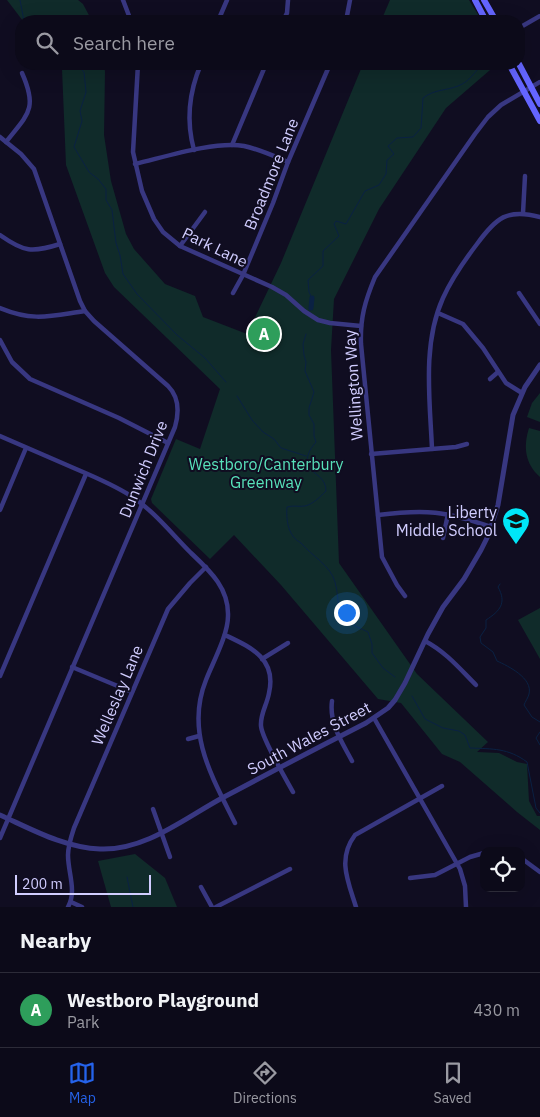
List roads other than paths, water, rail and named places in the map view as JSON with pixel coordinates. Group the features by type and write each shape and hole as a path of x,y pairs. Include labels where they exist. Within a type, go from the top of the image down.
{"main road":[{"path":"475,0 483,15"},
{"path":"484,0 493,15"},
{"path":"512,70 540,121"},
{"path":"522,70 540,104"}],"street":[{"path":"123,0 129,15"},
{"path":"221,15 227,0"},
{"path":"286,15 288,0"},
{"path":"347,15 350,0"},
{"path":"525,25 540,16"},
{"name":"Park Lane","path":"138,70 134,164 142,192 154,219 163,232 180,246 286,294 307,314 318,320 361,326"},
{"path":"194,150 190,133 189,108 193,84 199,70"},
{"path":"232,145 263,70"},
{"name":"Broadmore Lane","path":"233,293 243,275 274,204 288,162 327,70"},
{"path":"6,142 26,116 30,106 30,94 22,74"},
{"name":"Wellington Way","path":"405,596 382,557 371,454 361,326 362,314 370,286 396,245 488,116 501,105 540,82"},
{"name":"Dunwich Drive","path":"0,137 21,154 34,169 85,311 172,390 176,401 177,416 175,427 0,838"},
{"path":"134,164 194,150 232,145 258,150 288,162"},
{"path":"523,212 525,176"},
{"path":"180,246 205,212"},
{"path":"432,449 429,365 433,328 442,300 458,269 492,224 505,216 523,212 540,217"},
{"path":"0,235 26,250 38,250 60,244"},
{"path":"519,293 540,324"},
{"path":"0,309 34,318 85,311"},
{"path":"438,313 463,324 483,348 506,383 522,393"},
{"path":"0,340 12,362 30,379 119,418 168,443"},
{"name":"South Wales Street","path":"0,815 69,843 90,848 111,849 130,846 160,833 374,718 388,708 401,692 424,641 444,607 475,563 491,528 501,487 513,415 522,393 540,365"},
{"path":"490,378 498,372"},
{"path":"0,436 123,491 142,505 216,579 226,599 228,615 225,635 204,685 199,710 199,736 204,757 234,823"},
{"path":"371,454 456,447 467,444"},
{"path":"0,510 26,448"},
{"path":"0,676 86,474"},
{"path":"378,515 411,511 448,514 491,528"},
{"path":"443,538 448,514"},
{"name":"Welleslay Lane","path":"69,843 168,609 206,567"},
{"path":"225,635 248,645 257,652 268,668 270,693 262,711 261,728 293,792"},
{"path":"424,641 447,655 476,686"},
{"path":"262,659 288,643"},
{"path":"72,667 132,692"},
{"path":"332,701 330,712 334,727 352,761"},
{"path":"374,718 457,864 465,886 466,907"},
{"path":"188,738 199,736"},
{"path":"356,907 344,862 349,843 356,835 442,786"},
{"path":"153,809 170,857"},
{"path":"69,843 68,854 72,890 70,904 82,907"},
{"path":"410,878 435,874 480,854"},
{"path":"525,861 540,872"},
{"path":"216,907 290,869"},
{"path":"201,887 212,907"}],"waterway":[{"path":"20,0 23,15"},
{"path":"82,70 84,72 86,92 80,111 82,121 74,147 89,172 106,189 106,200 112,210 116,243 123,274 137,294 177,335 205,358 226,382"},
{"path":"312,298 309,292 308,280 323,266 323,251 339,236 334,224 336,221 346,224 365,191 379,185 386,174 387,160 394,154 388,146 397,138 413,137 421,128 423,98 440,90 462,84 477,70"},
{"path":"311,308 312,298"},
{"path":"306,334 303,344 306,362 305,371 314,392 309,415 314,424 316,442 307,458 307,465 322,479 326,491 308,505 287,507 289,528 293,536 330,571 337,589 340,610 347,613 349,620 354,625 368,632 372,644 372,653 383,668 395,677"},
{"path":"237,396 252,420 263,432 274,439 281,448 306,456"},
{"path":"500,584 498,587 502,598 501,606 486,620 486,628 480,637 481,643 493,652 497,661 519,673 524,678 529,688 529,694 524,705 532,717 540,722"},
{"path":"412,696 425,719 443,728 459,731 465,735 470,748 507,752 527,762 536,808 540,813"},
{"path":"540,732 536,738 540,745"},
{"path":"127,877 133,907"}],"place":[{"name":"Westboro Playground","path":"264,334"},
{"name":"Liberty Middle School","path":"516,545"}],"park label":[{"name":"Westboro/Canterbury Greenway","path":"266,473"}]}
